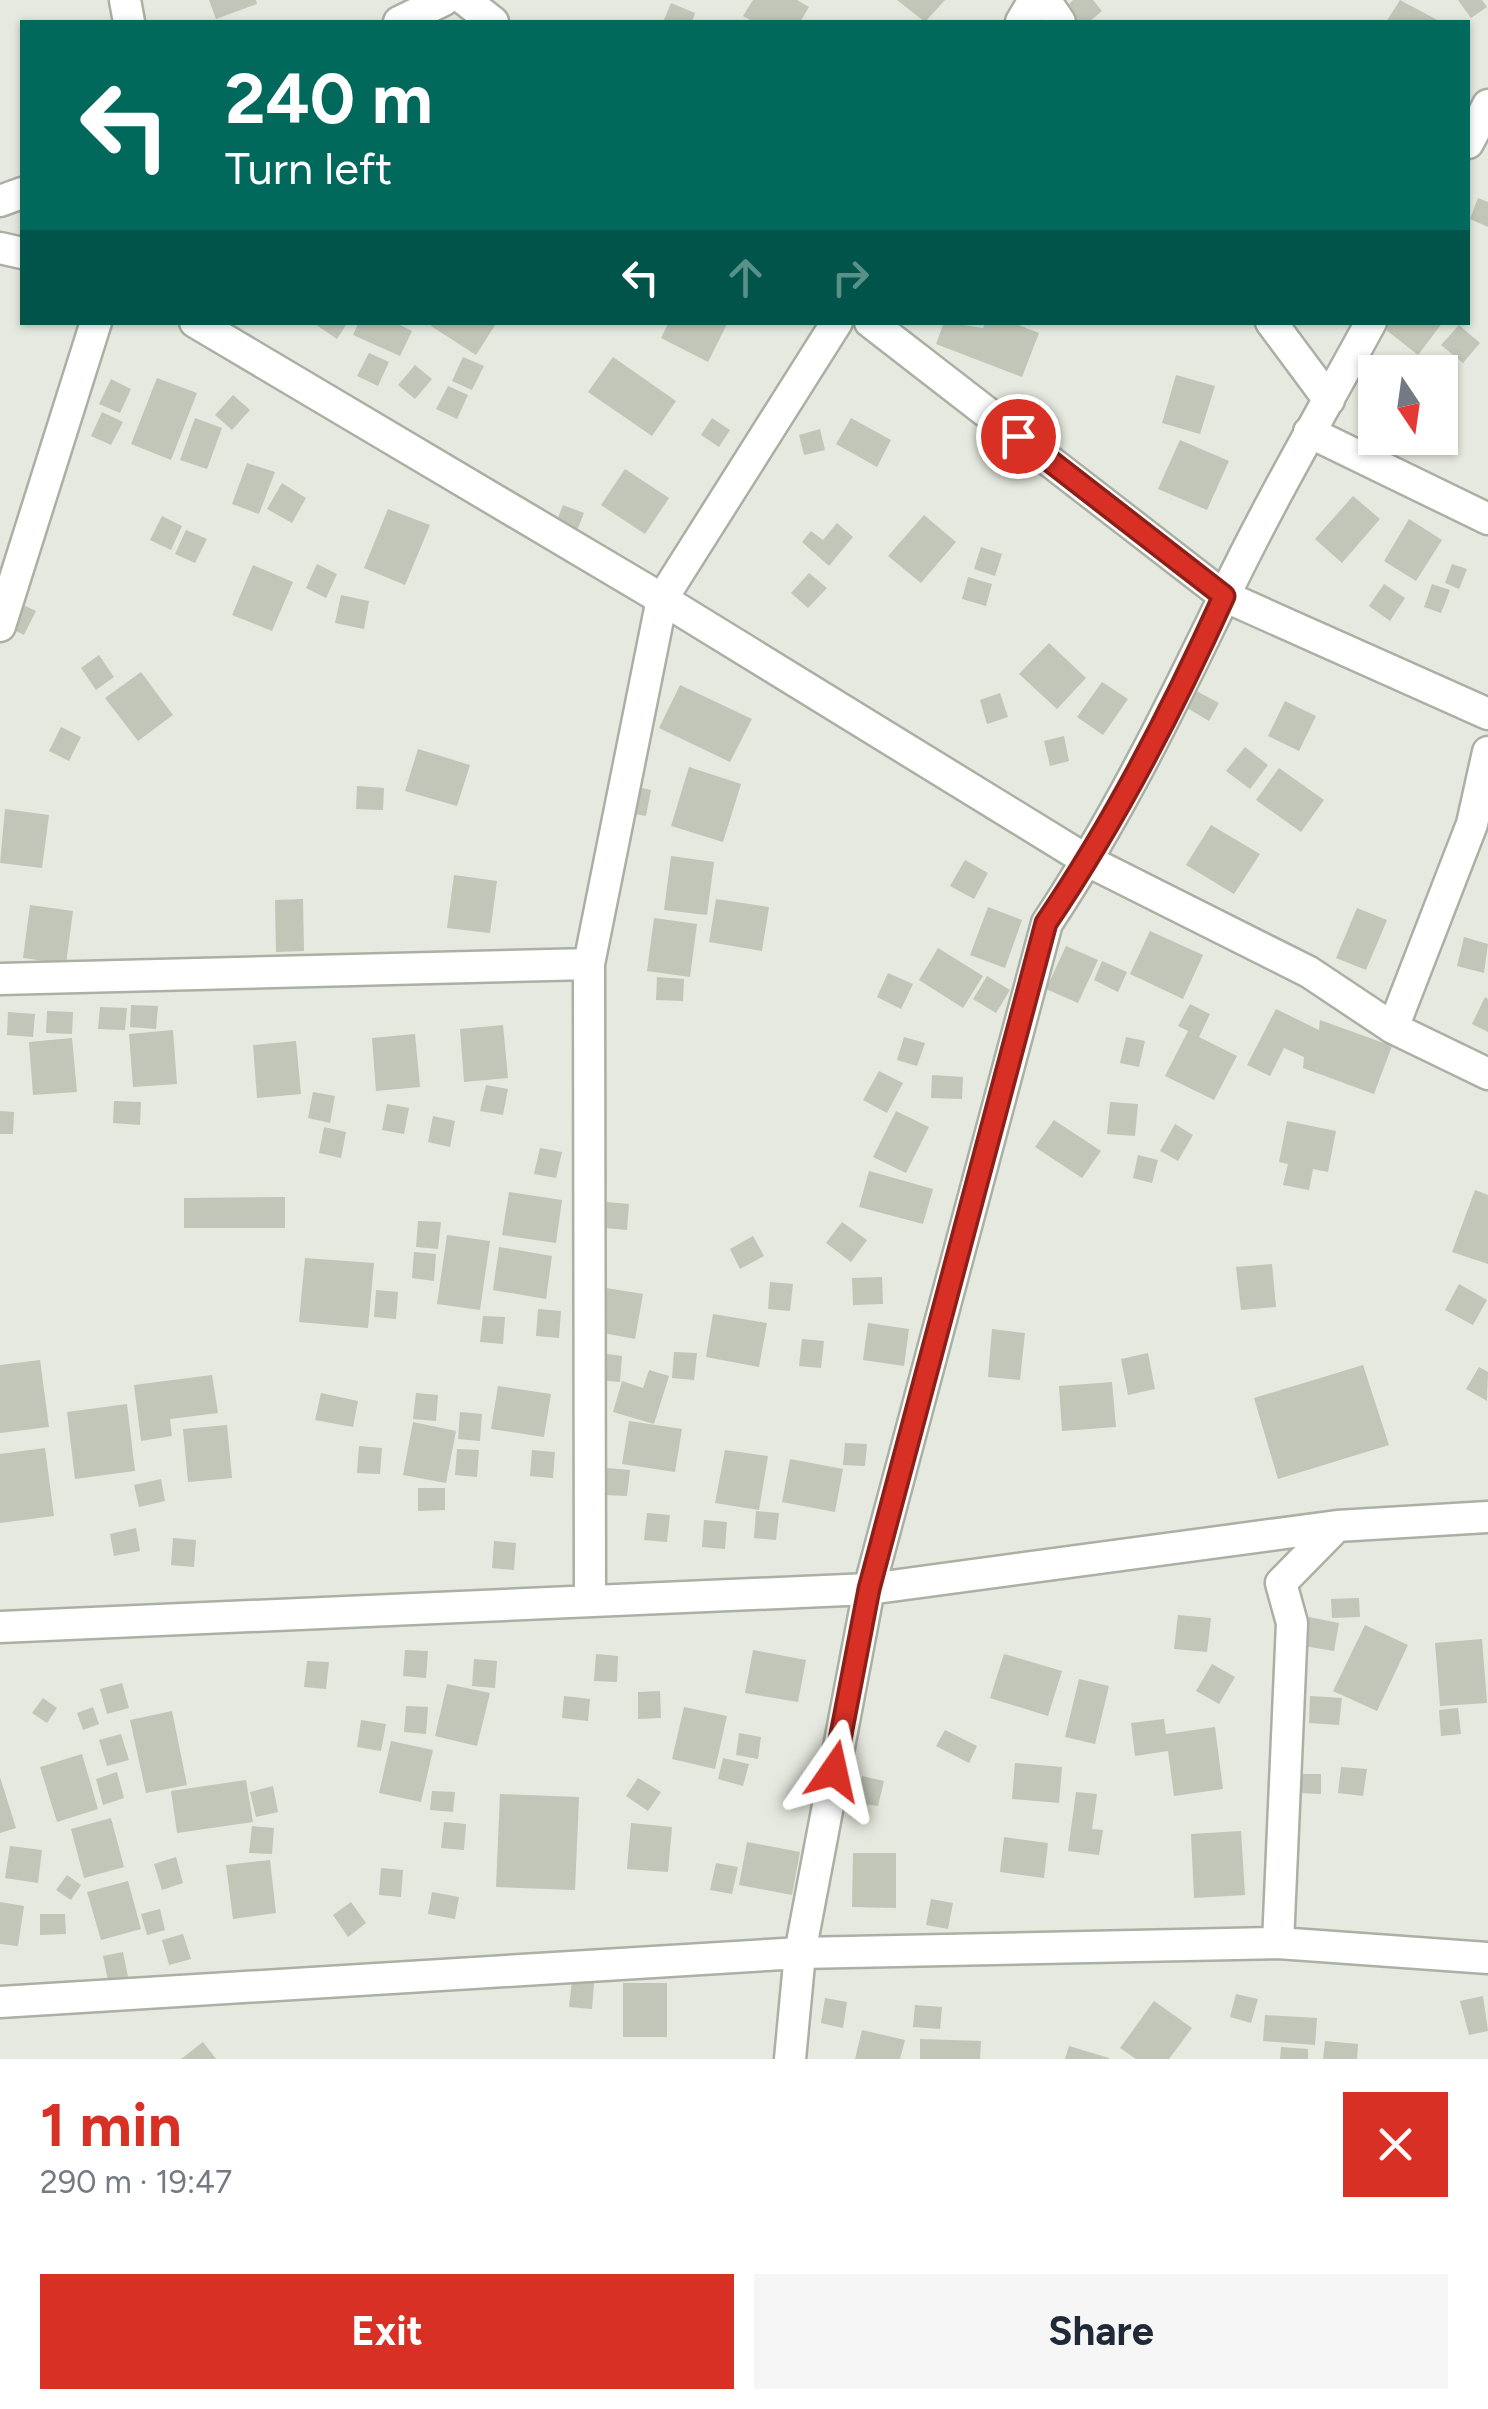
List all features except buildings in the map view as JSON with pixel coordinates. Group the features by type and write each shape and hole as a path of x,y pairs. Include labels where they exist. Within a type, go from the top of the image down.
{"street":[{"path":"403,20 444,0"},
{"path":"465,0 490,20"},
{"path":"1470,139 1488,105"},
{"path":"0,626 95,325"},
{"path":"199,325 662,599 1088,861 1310,972 1394,1028 1488,1074"},
{"path":"590,1602 589,964 662,599 835,325"},
{"path":"874,325 1224,596 1488,714"},
{"path":"1272,325 1329,400"},
{"path":"790,2059 800,1953 869,1589 987,1158 1026,989 1046,923 1088,861 1183,686 1224,596 1368,325"},
{"path":"1309,432 1488,520"},
{"path":"1394,1028 1472,824 1488,752"},
{"path":"0,978 589,964"},
{"path":"0,1626 869,1589 1337,1526 1488,1517"},
{"path":"1278,1943 1292,1623 1281,1583 1337,1526"},
{"path":"0,2002 800,1953 1278,1943 1488,1958"}],"route":[{"path":"834,1771 869,1589 987,1158 1026,989 1046,923 1088,861 1183,686 1224,596 1018,436"}]}
